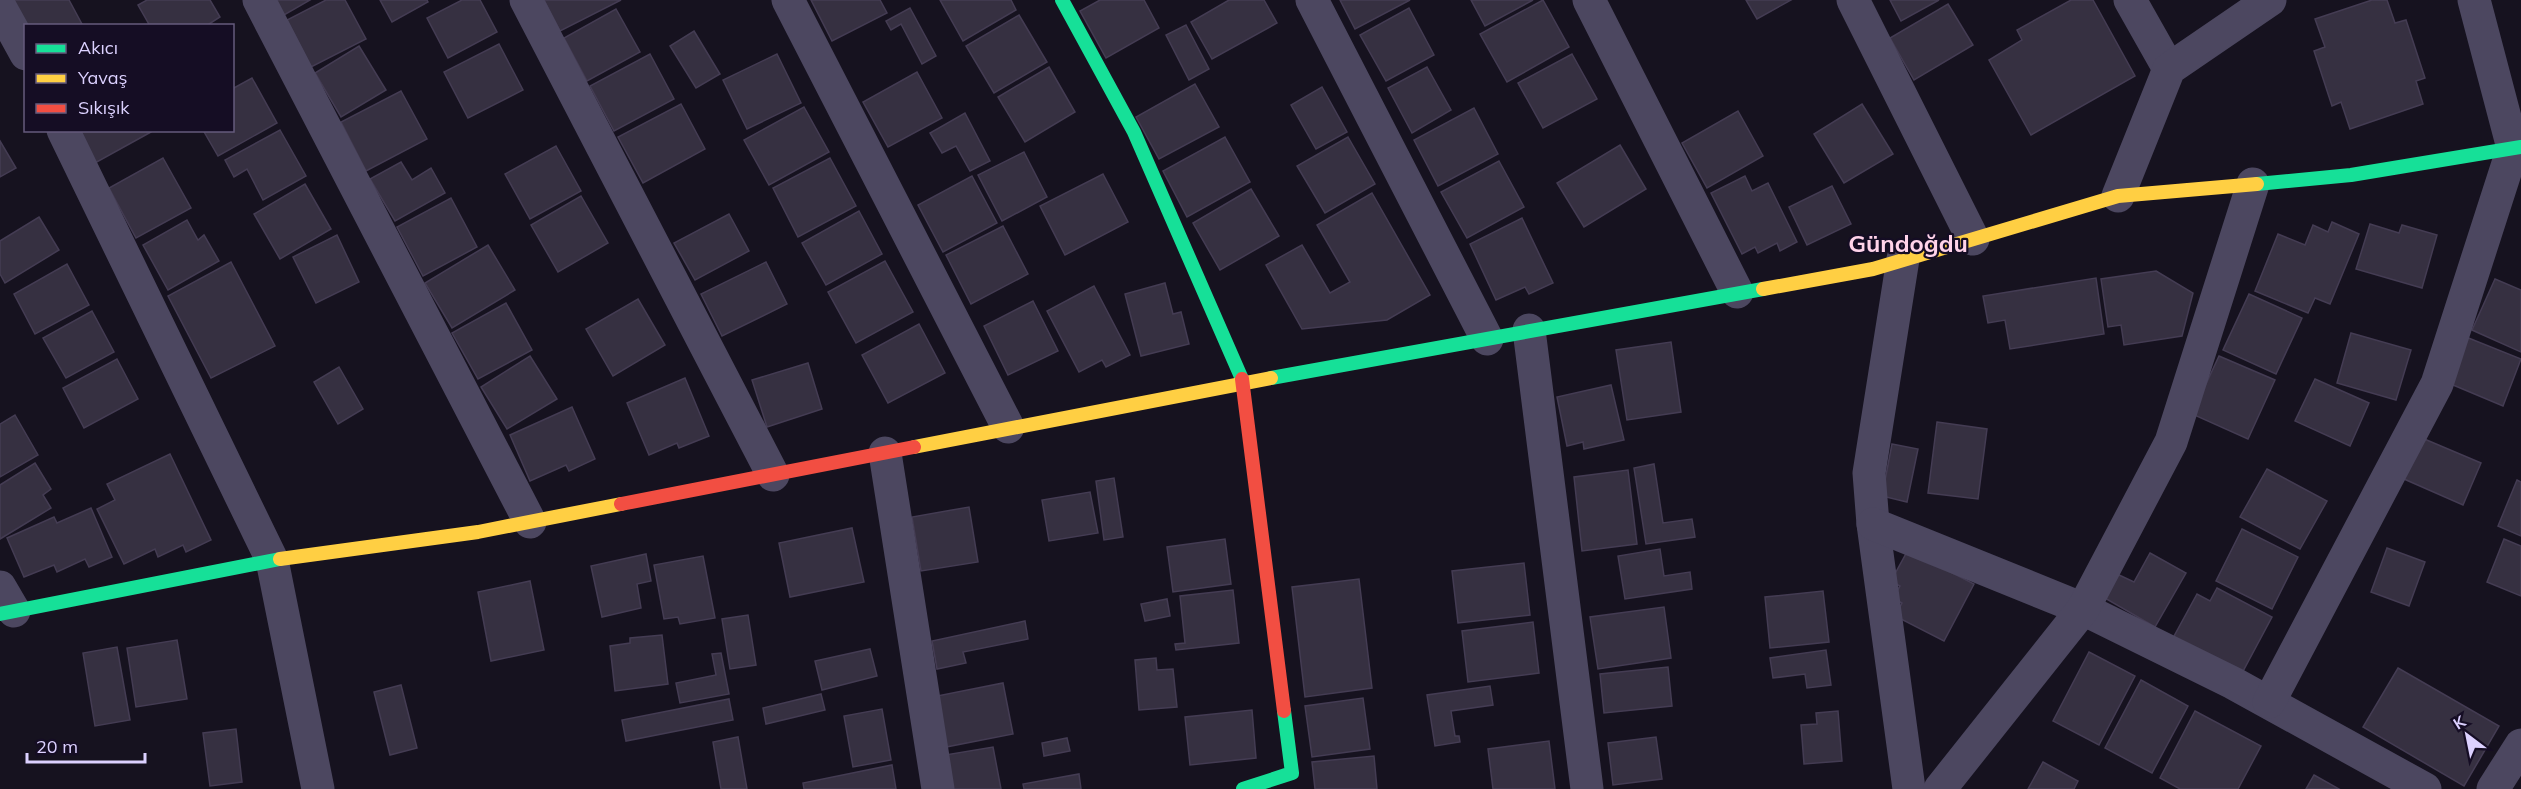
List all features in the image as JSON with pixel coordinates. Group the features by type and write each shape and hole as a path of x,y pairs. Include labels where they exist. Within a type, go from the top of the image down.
{"street":[{"path":"259,0 530,522"},
{"path":"526,0 773,475"},
{"path":"788,0 1008,427"},
{"path":"1062,0 1134,132 1244,383 1293,781 1243,789"},
{"path":"1312,0 1487,339"},
{"path":"1589,0 1737,292"},
{"path":"1853,0 1973,239"},
{"path":"2130,0 2169,69"},
{"path":"2118,196 2169,69 2270,0"},
{"path":"2269,702 2437,384 2517,147 2474,0"},
{"path":"0,7 24,50"},
{"path":"64,132 272,560 318,789"},
{"path":"5,604 272,560 478,532 1008,427 1737,292 1873,269 2118,196 2351,176 2517,147"},
{"path":"1940,789 2083,609 2171,442 2253,184"},
{"path":"1904,259 1869,473 1873,524 1909,789"},
{"path":"1529,330 1587,789"},
{"path":"885,453 938,789"},
{"path":"1873,524 2083,609 2269,702 2425,789"},
{"path":"2493,789 2521,745"}],"building":[{"path":"9,0 69,0 82,24 25,24"},
{"path":"147,0 210,0 220,17 209,24 149,24 138,5"},
{"path":"275,0 310,0 284,15"},
{"path":"326,0 345,0 366,39 311,67 287,20"},
{"path":"380,0 427,0 428,2 392,22"},
{"path":"462,0 480,0 497,32 448,58 427,18"},
{"path":"544,0 621,0 560,31"},
{"path":"811,0 880,0 887,13 832,41"},
{"path":"940,0 1011,0 1016,10 963,41"},
{"path":"1100,0 1144,0 1159,28 1106,58 1080,11"},
{"path":"1229,0 1264,0 1277,23 1212,59 1191,22"},
{"path":"1340,0 1410,0 1355,29"},
{"path":"1471,0 1533,0 1485,26"},
{"path":"1543,0 1569,47 1507,82 1480,34"},
{"path":"1746,0 1791,0 1757,19"},
{"path":"1890,0 1939,0 1901,21"},
{"path":"2071,0 2093,0 2135,76 2031,135 1989,60 2022,40 2017,30"},
{"path":"2372,0 2387,0 2395,23 2406,20 2425,78 2416,81 2423,104 2350,129 2341,102 2332,106 2314,51 2325,47 2315,19"},
{"path":"1948,4 1973,45 1914,80 1890,38"},
{"path":"910,8 936,56 922,64 901,24 891,30 886,21"},
{"path":"1409,8 1434,55 1386,81 1360,35"},
{"path":"616,9 640,52 587,81 564,38"},
{"path":"1019,15 1047,62 994,93 966,46"},
{"path":"1186,25 1209,69 1189,80 1166,35"},
{"path":"694,31 720,74 696,88 670,46"},
{"path":"499,44 523,90 468,118 444,72"},
{"path":"359,46 386,90 341,117 315,73"},
{"path":"650,54 674,99 614,131 590,86"},
{"path":"777,54 801,103 747,129 723,80"},
{"path":"1572,54 1597,99 1543,128 1518,83"},
{"path":"1049,67 1075,112 1025,142 998,97"},
{"path":"1427,67 1451,110 1412,133 1388,88"},
{"path":"917,72 942,118 888,147 863,102"},
{"path":"252,78 277,123 218,156 204,132 234,132 234,88"},
{"path":"1195,84 1219,127 1159,159 1136,117"},
{"path":"1322,87 1347,132 1316,149 1291,105"},
{"path":"401,91 427,139 366,171 341,122"},
{"path":"681,104 705,149 643,183 618,137"},
{"path":"1862,104 1893,154 1844,183 1814,134"},
{"path":"804,107 829,152 769,185 744,140"},
{"path":"1474,108 1498,154 1438,186 1414,140"},
{"path":"1738,111 1763,156 1707,188 1682,143"},
{"path":"965,113 990,161 970,171 956,146 942,153 930,133"},
{"path":"280,130 306,176 263,200 247,169 234,177 225,160"},
{"path":"78,132 151,132 95,163"},
{"path":"1225,137 1250,182 1187,217 1163,171"},
{"path":"1348,137 1375,184 1325,213 1297,166"},
{"path":"0,141 16,168 0,177"},
{"path":"1620,145 1646,189 1584,227 1557,183"},
{"path":"556,146 581,191 530,219 505,174"},
{"path":"1024,152 1047,197 1002,221 978,175"},
{"path":"163,158 191,208 136,238 109,188"},
{"path":"830,158 856,206 798,237 773,188"},
{"path":"1499,161 1524,207 1467,238 1441,192"},
{"path":"401,162 412,180 431,168 445,193 395,221 370,179"},
{"path":"1103,174 1128,222 1065,255 1040,206"},
{"path":"972,176 997,223 943,252 918,205"},
{"path":"1745,176 1752,191 1768,183 1797,242 1780,251 1777,243 1758,253 1755,247 1742,254 1711,193"},
{"path":"305,184 331,229 280,259 254,214"},
{"path":"1832,186 1851,224 1807,245 1789,207"},
{"path":"1251,189 1279,236 1220,270 1193,223"},
{"path":"1372,193 1430,295 1387,320 1302,329 1266,265 1302,245 1330,293 1350,282 1317,225"},
{"path":"581,196 608,243 558,272 531,225"},
{"path":"451,198 477,247 423,276 397,227"},
{"path":"859,211 882,254 826,285 802,243"},
{"path":"729,214 749,251 695,280 674,243"},
{"path":"39,217 59,250 5,283 0,274 0,241"},
{"path":"1522,218 1553,283 1529,294 1525,287 1496,300 1470,244"},
{"path":"187,220 198,240 204,235 219,261 168,290 143,245"},
{"path":"2332,222 2359,234 2330,304 2315,298 2308,313 2255,291 2278,234 2305,245 2313,225 2328,232"},
{"path":"2370,224 2399,233 2402,225 2437,235 2422,288 2356,269"},
{"path":"1003,226 1028,274 971,304 946,255"},
{"path":"337,235 359,282 316,303 293,257"},
{"path":"488,245 515,290 452,328 425,283"},
{"path":"885,261 913,312 856,343 828,292"},
{"path":"231,262 275,346 211,378 168,296"},
{"path":"766,262 787,304 722,336 701,294"},
{"path":"67,264 89,305 35,334 14,294"},
{"path":"2156,271 2193,293 2182,336 2124,345 2121,325 2108,327 2101,279"},
{"path":"2096,278 2104,334 2010,349 2005,320 1988,323 1983,296"},
{"path":"2495,279 2521,290 2521,352 2472,330"},
{"path":"1165,283 1173,314 1181,312 1189,344 1141,356 1125,294"},
{"path":"1094,286 1130,355 1106,367 1102,360 1079,372 1047,311"},
{"path":"2249,294 2302,318 2276,374 2223,350"},
{"path":"638,299 665,345 613,376 586,329"},
{"path":"1033,301 1058,351 1008,375 984,326"},
{"path":"506,303 532,350 478,379 452,333"},
{"path":"92,311 114,352 66,378 43,338"},
{"path":"919,324 945,373 888,403 862,355"},
{"path":"2351,333 2411,350 2396,400 2337,383"},
{"path":"2466,337 2521,359 2503,406 2446,382"},
{"path":"1671,342 1681,412 1627,420 1616,350"},
{"path":"530,356 557,399 507,429 481,387"},
{"path":"2219,356 2275,380 2248,439 2192,414"},
{"path":"117,359 138,399 84,428 63,388"},
{"path":"808,363 822,409 767,427 752,380"},
{"path":"339,367 363,409 338,424 314,382"},
{"path":"685,378 709,436 679,448 677,443 649,455 627,403"},
{"path":"2315,379 2369,403 2350,446 2295,421"},
{"path":"1611,385 1624,440 1584,449 1583,442 1567,446 1557,397"},
{"path":"572,407 595,459 569,471 566,465 530,481 510,435"},
{"path":"15,415 38,455 0,477 0,424"},
{"path":"1937,422 1987,429 1978,499 1928,493"},
{"path":"2422,438 2481,463 2463,505 2404,479"},
{"path":"1892,444 1918,449 1907,502 1882,496"},
{"path":"170,454 211,540 186,552 183,545 158,557 155,549 124,564 97,509 115,500 107,484"},
{"path":"35,463 51,489 43,495 51,508 0,539 0,485"},
{"path":"1654,464 1663,523 1692,519 1695,537 1646,544 1634,468"},
{"path":"2267,469 2327,501 2300,549 2240,517"},
{"path":"1628,470 1637,544 1582,551 1574,477"},
{"path":"1114,478 1123,537 1104,540 1096,481"},
{"path":"2517,480 2521,482 2521,536 2498,526"},
{"path":"1090,492 1098,533 1049,541 1042,500"},
{"path":"969,507 978,562 921,571 912,517"},
{"path":"91,508 112,557 89,567 85,559 57,572 54,565 24,577 7,538 54,517 57,523"},
{"path":"852,528 864,582 790,597 779,543"},
{"path":"2242,529 2298,557 2272,609 2216,581"},
{"path":"1225,539 1231,584 1173,592 1167,547"},
{"path":"2504,539 2521,546 2521,596 2487,582"},
{"path":"2387,548 2425,562 2409,606 2371,592"},
{"path":"1660,549 1664,576 1690,572 1692,589 1625,599 1618,556"},
{"path":"1908,550 1974,584 1944,641 1895,616 1902,603 1893,598 1900,586 1891,581"},
{"path":"2150,553 2186,573 2155,627 2103,597 2117,574 2134,582"},
{"path":"646,554 651,581 637,584 641,608 602,617 591,566"},
{"path":"703,556 715,618 680,624 678,617 664,619 654,565"},
{"path":"1524,563 1530,615 1458,623 1452,571"},
{"path":"1359,579 1372,688 1305,697 1292,587"},
{"path":"530,581 544,650 491,661 478,592"},
{"path":"2217,588 2272,617 2241,675 2173,638 2197,594 2210,601"},
{"path":"1233,590 1239,643 1176,650 1175,644 1185,643 1180,596"},
{"path":"1823,591 1829,642 1770,648 1765,597"},
{"path":"1167,599 1170,616 1145,621 1141,604"},
{"path":"1664,607 1671,658 1598,669 1590,617"},
{"path":"748,615 756,665 730,669 722,619"},
{"path":"1025,621 1028,639 963,652 966,663 937,669 932,641"},
{"path":"1533,622 1539,673 1468,682 1462,631"},
{"path":"662,635 668,684 615,691 610,646 630,643 630,638"},
{"path":"177,640 187,699 136,707 127,648"},
{"path":"117,647 130,720 95,726 83,653"},
{"path":"870,649 877,676 822,690 815,661"},
{"path":"1826,650 1831,685 1807,688 1805,674 1773,678 1770,658"},
{"path":"2089,652 2135,676 2099,745 2053,721"},
{"path":"721,653 729,694 680,703 676,683 716,675 712,654"},
{"path":"1156,658 1157,670 1173,669 1177,707 1139,710 1135,660"},
{"path":"1668,667 1672,706 1604,713 1600,674"},
{"path":"2398,668 2499,726 2464,786 2363,727"},
{"path":"2141,680 2188,706 2152,773 2105,748"},
{"path":"1003,683 1013,734 946,747 937,696"},
{"path":"401,685 417,748 390,755 374,692"},
{"path":"1490,686 1493,705 1451,711 1455,736 1459,736 1460,742 1435,746 1427,695"},
{"path":"821,694 825,710 766,724 763,708"},
{"path":"1363,698 1370,749 1312,757 1305,706"},
{"path":"729,699 733,720 626,741 622,720"},
{"path":"882,709 891,760 853,767 844,716"},
{"path":"1252,710 1256,758 1190,765 1185,717"},
{"path":"1838,711 1842,761 1804,764 1801,725 1817,724 1816,713"},
{"path":"2195,711 2261,746 2238,789 2180,789 2160,778"},
{"path":"236,729 242,782 210,786 203,733"},
{"path":"738,737 747,789 721,789 713,742"},
{"path":"1656,737 1662,779 1613,785 1608,743"},
{"path":"1067,738 1070,751 1044,756 1042,743"},
{"path":"1549,741 1555,789 1493,789 1488,749"},
{"path":"993,747 1001,789 952,789 945,755"},
{"path":"1374,756 1377,789 1315,789 1312,762"},
{"path":"2043,762 2078,781 2074,789 2028,789"},
{"path":"892,765 896,789 804,789 803,783"},
{"path":"1079,774 1081,789 1024,789 1023,784"},
{"path":"2314,775 2339,789 2306,789"}],"traffic: fast":[{"path":"1062,0 1134,132 1242,379"},
{"path":"2257,184 2351,175 2521,147"},
{"path":"1271,378 1763,289"},
{"path":"0,614 280,559"},
{"path":"1243,789 1292,773 1284,711"}],"traffic: slow":[{"path":"1763,289 1873,269 2118,196 2257,184"},
{"path":"914,447 1271,378"},
{"path":"280,559 478,532 621,504"}],"traffic: jam":[{"path":"1242,379 1284,711"},
{"path":"621,504 914,447"}],"district":[{"name":"Gündoğdu","path":"1908,243"}]}
